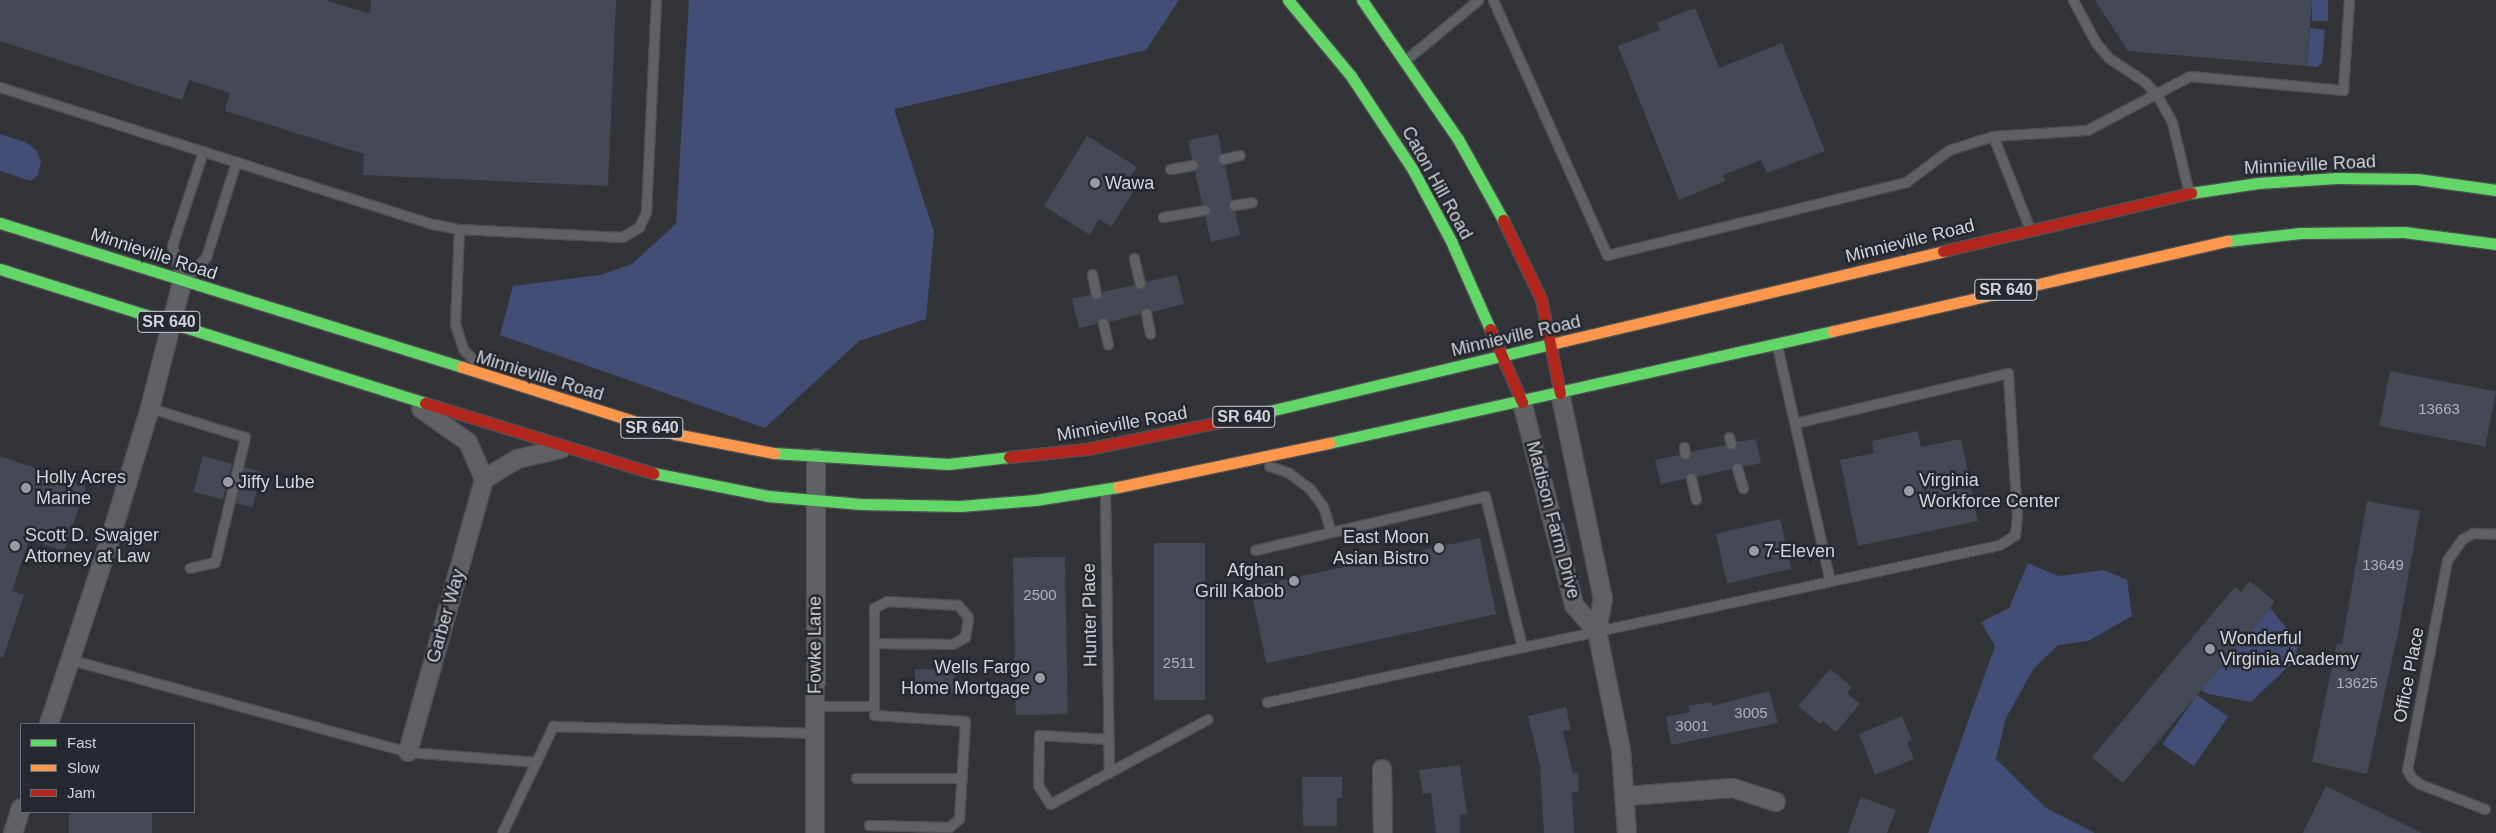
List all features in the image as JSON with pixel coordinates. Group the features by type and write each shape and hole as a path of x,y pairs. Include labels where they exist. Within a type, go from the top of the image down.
{"main road":[{"name":"Caton Hill Road","path":"1288,0 1351,76 1413,170 1451,241 1505,357 1522,402"},
{"name":"Caton Hill Road","path":"1362,0 1406,60 1458,139 1498,212 1541,299 1560,392"},
{"name":"Minnieville Road","path":"0,223 493,380 674,434 767,452 816,458 948,464 1087,449 1206,426 1551,347 2030,229 2188,193 2258,183 2338,178 2417,179 2496,190"},
{"name":"SR 640","path":"0,269 567,448 707,486 816,500 960,506 1035,500 1105,490 1226,465 1522,402 2246,237 2301,233 2396,232 2496,244"}],"street":[{"path":"49,723 72,660 150,408 182,282"},
{"name":"Madison Farm Drive","path":"1560,392 1603,598 1596,631 1621,750 1626,796 1627,833"},
{"path":"401,396 463,437 476,455 484,479 517,459 567,448"},
{"name":"Madison Farm Drive","path":"1522,402 1574,605 1596,631"},
{"name":"Fowke Lane","path":"815,833 816,458"},
{"name":"Garber Way","path":"408,752 484,479"},
{"path":"1382,769 1383,833"},
{"path":"1626,796 1733,788 1776,802"},
{"path":"13,833 20,811"}],"lane":[{"path":"0,87 236,162 459,229 626,236 638,227 645,216 648,197 656,0"},
{"path":"1406,60 1448,22 1478,0"},
{"path":"1493,0 1607,255 1906,182 1949,150 1993,136 2087,130 2157,95 2190,76 2343,90 2349,0"},
{"path":"2073,0 2096,43 2109,58 2144,82 2157,95 2172,122 2188,193"},
{"path":"1993,136 2030,229"},
{"path":"182,282 172,246 203,151"},
{"path":"1224,159 1240,155"},
{"path":"182,282 206,257 236,162"},
{"path":"1170,169 1193,164"},
{"path":"1234,205 1252,202"},
{"path":"1163,217 1204,210"},
{"path":"459,229 454,313 456,334 463,349 493,380"},
{"path":"1134,258 1140,284"},
{"path":"1092,274 1096,294"},
{"path":"1146,313 1150,334"},
{"path":"1103,323 1108,344"},
{"path":"1776,343 1830,581"},
{"path":"1267,702 2012,540 2018,517 2008,373 1794,423"},
{"path":"150,408 245,437 215,562 190,568"},
{"path":"1226,465 1246,462 1289,473 1319,499 1331,532"},
{"path":"1738,468 1743,488"},
{"path":"1691,478 1696,499"},
{"name":"Hunter Place","path":"1105,490 1109,773"},
{"path":"1255,550 1485,496 1522,647"},
{"name":"Office Place","path":"2485,809 2420,784 2412,778 2407,770 2447,560 2462,539 2473,533 2496,534"},
{"path":"869,825 949,827 959,819 966,721 874,715 874,642 874,608 887,601 958,605 968,617 965,637 952,644 874,642"},
{"path":"72,660 408,752 537,762"},
{"path":"815,706 874,706"},
{"path":"1108,739 1039,736 1038,785 1050,804 1208,719"},
{"path":"502,833 553,726 815,733"},
{"path":"856,778 962,778"}],"shaded area":[{"path":"689,0 1179,0 1146,50 894,109 934,232 926,319 859,341 765,428 500,335 513,286 600,275 632,264 676,224"},
{"path":"2312,0 2328,0 2328,21 2312,21"},
{"path":"2310,28 2325,30 2322,63 2317,67 2307,66"},
{"path":"0,134 25,142 36,150 41,161 38,175 31,181 0,171"},
{"path":"2028,563 2058,576 2104,570 2127,580 2132,616 2088,641 2058,645 2034,668 2006,718 1996,759 2046,808 2095,833 1928,833 1995,646 1981,622 2009,608"},
{"path":"2270,608 2299,644 2293,662 2251,702 2209,694 2201,690"},
{"path":"2197,695 2228,717 2194,766 2163,744"}],"building":[{"path":"0,0 325,0 370,14 371,0 616,0 608,186 363,175 364,154 225,111 230,93 189,80 182,100 0,41"},
{"path":"2095,0 2312,0 2307,66 2128,51"},
{"path":"1695,8 1719,68 1782,43 1825,151 1767,173 1761,160 1723,175 1725,181 1679,200 1618,46 1660,30 1657,23"},
{"name":"Wawa","path":"1218,134 1222,153 1217,160 1225,165 1232,199 1228,206 1235,211 1240,235 1211,242 1205,216 1210,208 1202,204 1195,171 1199,163 1192,159 1188,140"},
{"name":"Wawa","path":"1087,136 1137,167 1128,180 1137,186 1111,227 1099,219 1090,235 1044,206"},
{"path":"1177,275 1184,304 1152,312 1144,307 1140,314 1109,322 1102,317 1097,324 1079,328 1072,299 1090,295 1098,300 1102,292 1134,285 1141,289 1146,282"},
{"path":"2390,371 2496,392 2485,447 2379,426"},
{"name":"Virginia Workforce Center","path":"1918,431 1921,447 1961,439 1978,521 1858,546 1840,460 1874,453 1872,441"},
{"path":"1756,439 1761,463 1743,467 1736,462 1731,469 1697,477 1690,472 1685,479 1661,484 1655,460 1679,455 1686,460 1691,452 1725,445 1732,450 1737,442"},
{"path":"0,456 86,486 64,551 29,540 12,591 24,595 3,658 0,657"},
{"path":"203,456 232,464 222,500 193,492"},
{"path":"244,467 262,472 252,508 234,503"},
{"path":"2367,501 2420,511 2399,628 2367,774 2312,762 2337,643 2342,644"},
{"name":"7-Eleven","path":"1780,519 1791,569 1727,584 1716,534"},
{"path":"1480,538 1496,614 1266,663 1250,587"},
{"path":"1154,543 1205,543 1205,700 1154,700"},
{"path":"1065,557 1068,714 1016,715 1013,558"},
{"name":"Wonderful Virginia Academy","path":"2250,581 2275,602 2123,783 2092,757 2235,587 2241,592"},
{"path":"915,669 955,670 955,693 915,692"},
{"path":"1830,669 1852,687 1847,693 1860,704 1836,732 1823,721 1820,724 1798,706"},
{"path":"1769,691 1778,723 1671,745 1666,717 1690,712 1689,706 1711,702 1712,706"},
{"path":"1566,707 1571,730 1563,731 1573,773 1578,772 1579,791 1572,792 1574,833 1544,833 1540,765 1528,716"},
{"path":"1902,716 1912,740 1907,742 1914,759 1875,775 1859,734"},
{"path":"1460,765 1467,814 1460,815 1460,833 1436,833 1431,793 1423,794 1419,770"},
{"path":"1302,777 1342,777 1342,798 1337,798 1337,826 1303,826"},
{"path":"2326,786 2422,833 2303,833"},
{"path":"1861,797 1896,810 1887,833 1848,833"},
{"path":"69,813 152,813 152,833 69,833"}],"traffic: fast":[{"path":"1288,0 1351,76 1413,170 1451,241 1490,329"},
{"path":"1362,0 1458,139 1503,220"},
{"path":"2191,193 2258,183 2337,178 2417,179 2496,190"},
{"path":"0,223 462,367"},
{"path":"2227,241 2301,233 2404,232 2496,244"},
{"path":"0,269 425,403"},
{"path":"1329,443 1833,331"},
{"path":"1240,418 1551,344"},
{"path":"774,453 948,464 1009,457"},
{"path":"653,473 768,496 861,504 960,506 1035,500 1118,487"}],"traffic: slow":[{"path":"1833,331 2227,241"},
{"path":"1551,344 1943,251"},
{"path":"462,367 675,434 774,453"},
{"path":"1118,487 1329,443"}],"traffic: jam":[{"path":"1943,251 2191,193"},
{"path":"1503,220 1541,299 1560,393"},
{"path":"1490,329 1522,402"},
{"path":"425,403 653,473"},
{"path":"1009,457 1087,449 1240,418"}],"place":[{"name":"Wawa","path":"1095,183"},
{"name":"Jiffy Lube","path":"228,482"},
{"name":"Holly Acres Marine","path":"26,488"},
{"name":"Virginia Workforce Center","path":"1909,491"},
{"name":"Scott D. Swajger Attorney at Law","path":"15,546"},
{"name":"East Moon Asian Bistro","path":"1439,548"},
{"name":"7-Eleven","path":"1754,551"},
{"name":"Afghan Grill Kabob","path":"1294,581"},
{"name":"Wonderful Virginia Academy","path":"2210,649"},
{"name":"Wells Fargo Home Mortgage","path":"1040,678"}]}
